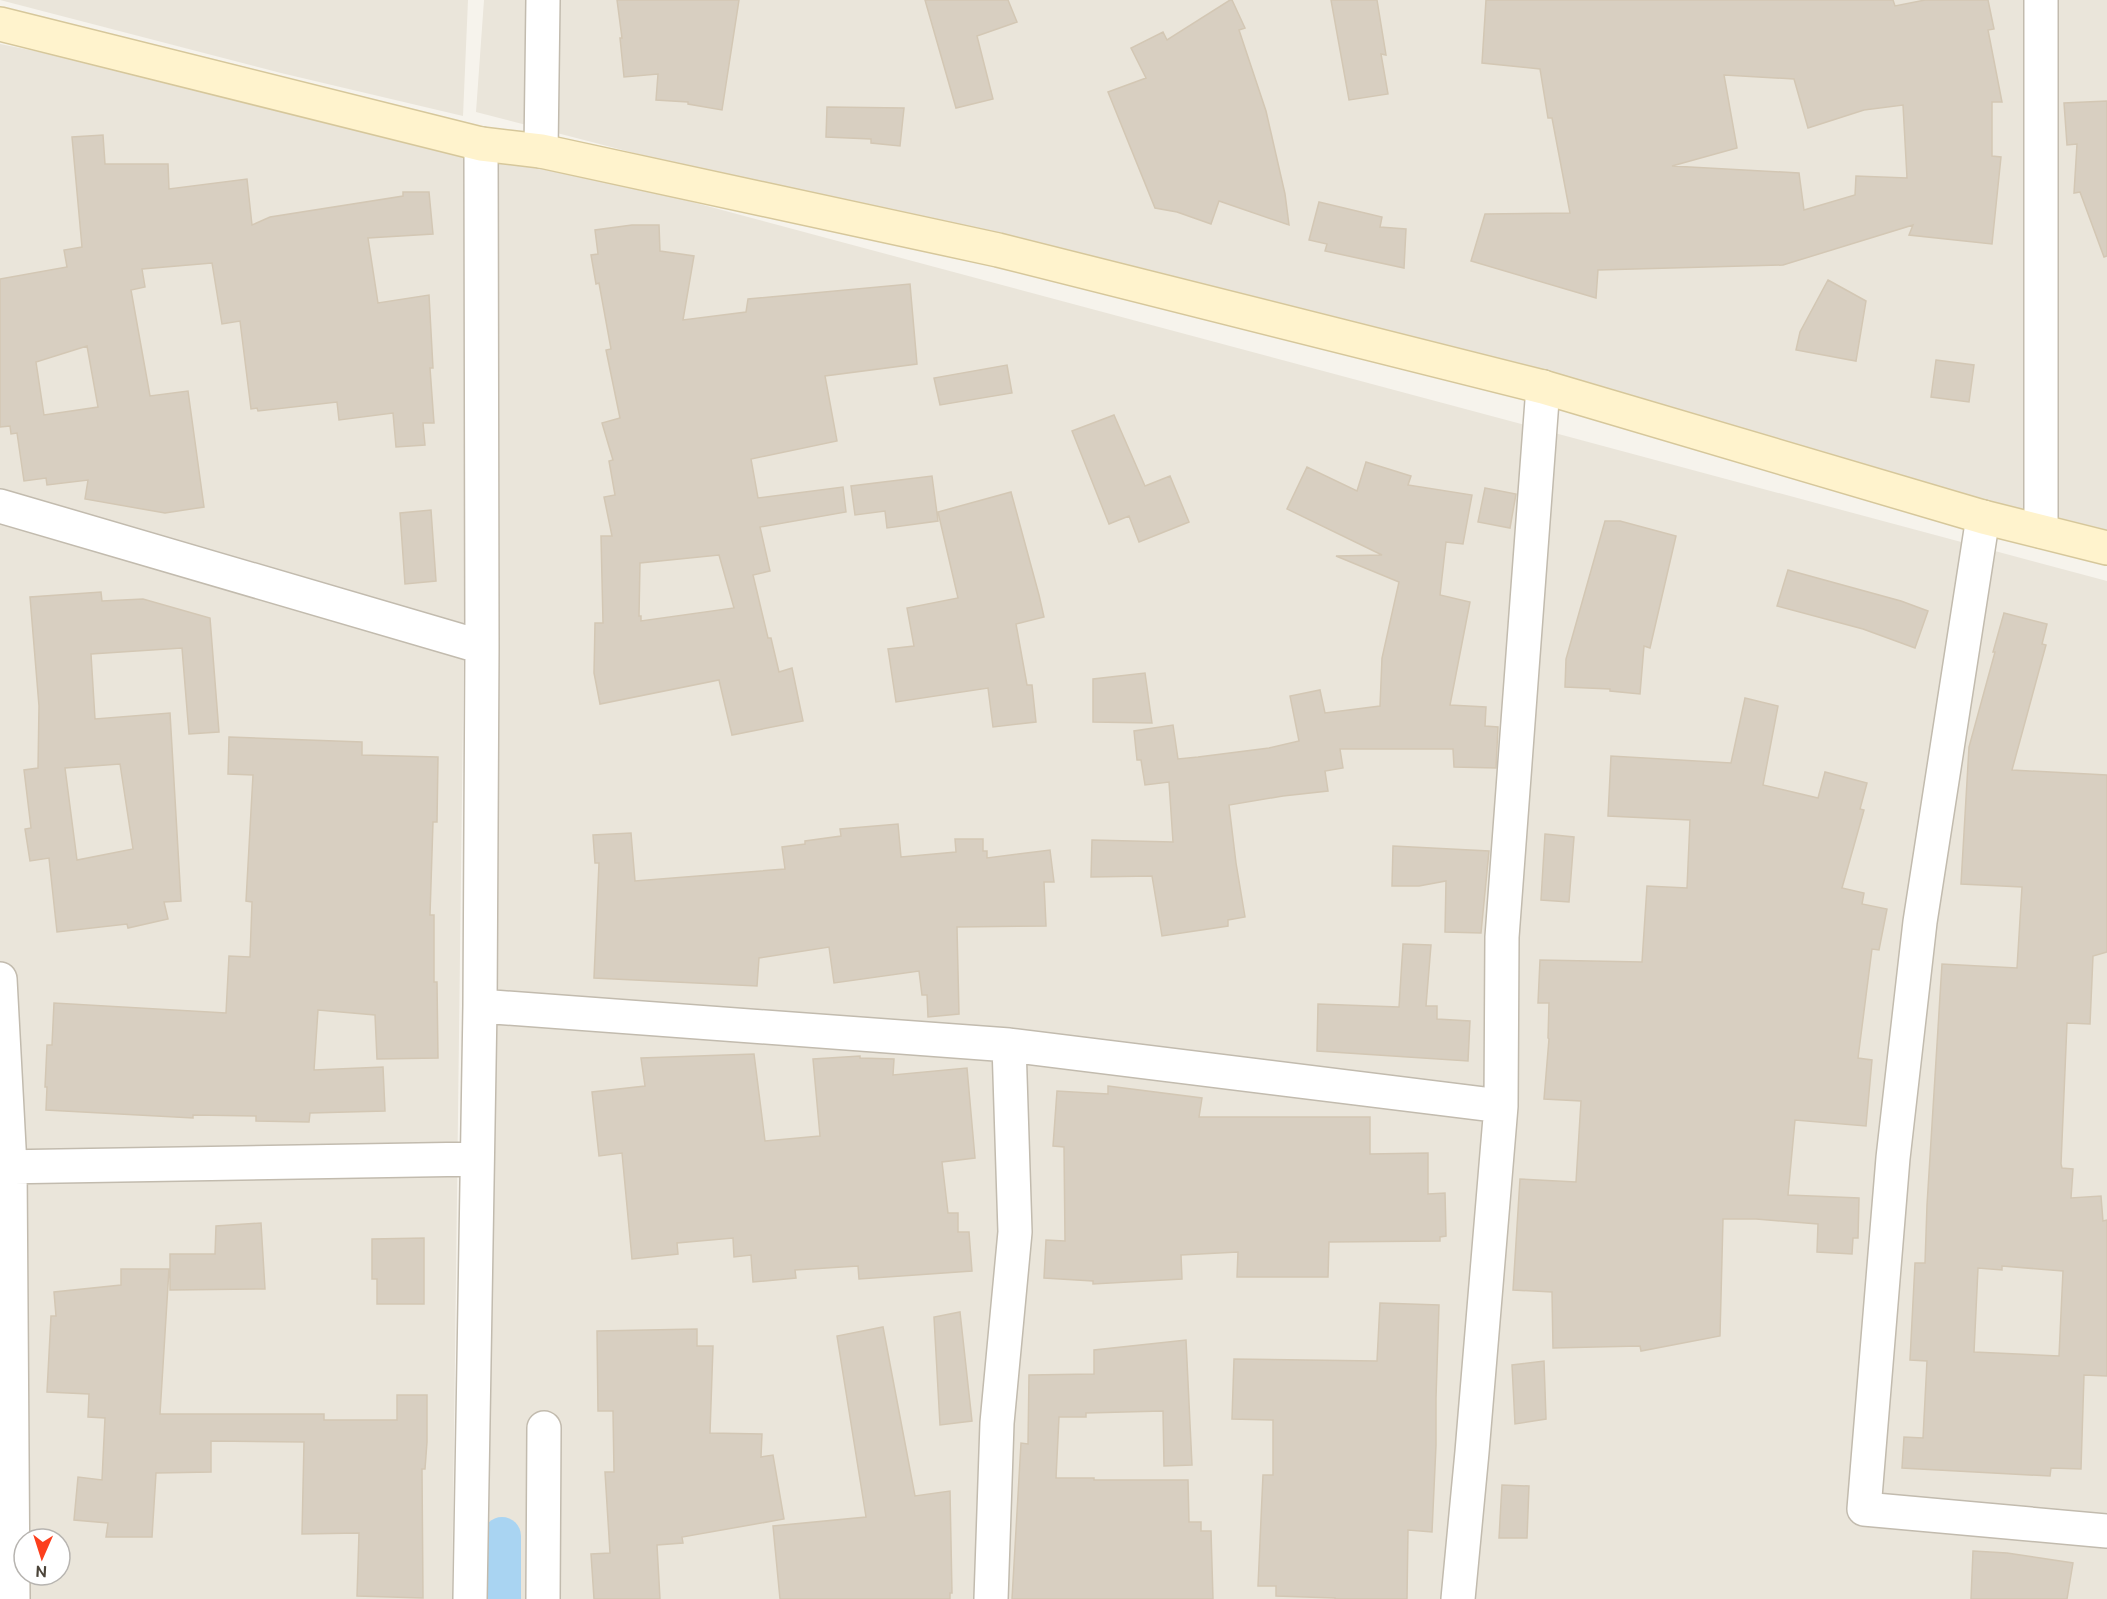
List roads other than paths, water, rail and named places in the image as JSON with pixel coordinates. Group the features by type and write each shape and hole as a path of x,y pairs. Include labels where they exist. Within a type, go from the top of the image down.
{"street":[{"path":"541,152 543,0"},
{"path":"2041,0 2041,531"},
{"path":"0,24 481,144 541,152 998,250 1543,387 1983,516 2107,548"},
{"path":"470,1599 480,1006 481,144"},
{"path":"1458,1599 1501,1106 1502,937 1543,387"},
{"path":"0,506 482,647"},
{"path":"1983,516 1920,922 1893,1158 1864,1509 2107,1531"},
{"path":"0,979 5,1166 8,1588"},
{"path":"480,1006 1009,1045 1501,1106"},
{"path":"992,1599 997,1423 1015,1232 1009,1045"},
{"path":"5,1166 477,1159"},
{"path":"543,1599 544,1428"}],"waterway":[{"path":"502,1536 502,1599"}]}
